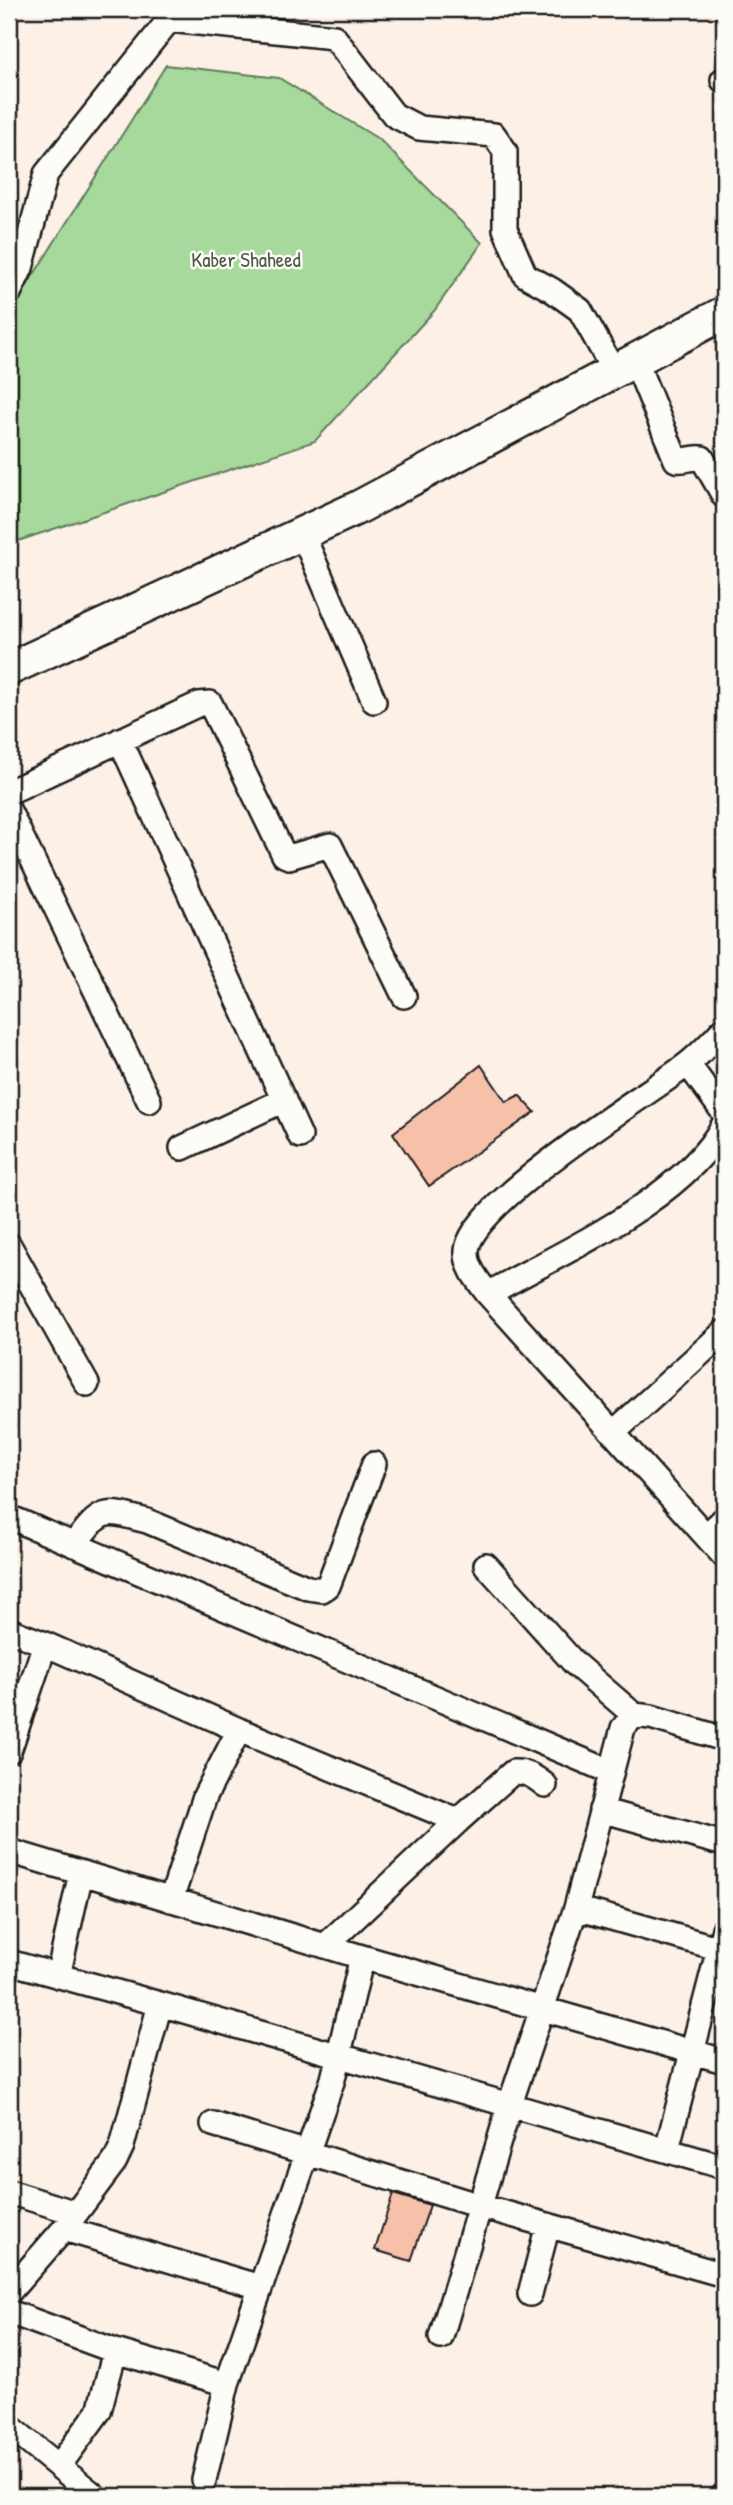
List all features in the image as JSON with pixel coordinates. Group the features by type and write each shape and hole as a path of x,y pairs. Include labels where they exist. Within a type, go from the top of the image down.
{"street":[{"path":"9,293 21,268 46,174 171,14 334,37 394,115 419,128 494,135 505,151 505,229 525,275 580,310 625,366 676,460 683,462 702,458 724,496"},
{"path":"9,669 359,507 724,313"},
{"path":"302,533 374,701"},
{"path":"9,792 199,704 210,704 284,855 289,857 330,845 404,996"},
{"path":"120,740 300,1136"},
{"path":"9,811 149,1101"},
{"path":"724,1029 688,1064 528,1178 485,1216 472,1235 467,1251 471,1270 488,1294 724,1556"},
{"path":"688,1064 724,1113"},
{"path":"183,1148 284,1100"},
{"path":"488,1294 643,1206 679,1179 708,1150 724,1125"},
{"path":"9,1245 87,1384"},
{"path":"613,1433 724,1332"},
{"path":"74,1545 94,1519 107,1512 120,1514 147,1521 308,1588 322,1590 328,1586 374,1464"},
{"path":"9,1517 611,1772"},
{"path":"706,1536 724,1519"},
{"path":"486,1565 575,1664 634,1715 650,1717 724,1739"},
{"path":"9,1630 458,1821"},
{"path":"9,1751 45,1644"},
{"path":"440,2337 510,2104 576,1908 622,1728 634,1715"},
{"path":"171,1900 205,1796 239,1730"},
{"path":"325,1946 513,1772 522,1771 545,1785"},
{"path":"601,1810 724,1844"},
{"path":"9,1851 362,1957 724,2061"},
{"path":"58,1976 82,1873"},
{"path":"576,1908 722,1943 667,2149"},
{"path":"204,2480 227,2384 338,2057 362,1957"},
{"path":"9,1962 724,2166"},
{"path":"9,2292 70,2221 115,2161 122,2146 160,2004"},
{"path":"213,2124 481,2206 724,2275"},
{"path":"9,2192 70,2221 260,2287"},
{"path":"530,2294 548,2225"},
{"path":"9,2312 115,2351 227,2384"},
{"path":"59,2466 99,2411 115,2351"},
{"path":"9,2426 95,2496"}],"green space":[{"name":"Kaber Shaheed","path":"166,65 279,78 380,140 482,243 434,311 315,441 9,544 9,314"}],"building":[{"path":"481,1065 506,1102 519,1095 535,1112 429,1186 393,1133"},
{"path":"393,2194 430,2205 411,2261 375,2250"}]}
